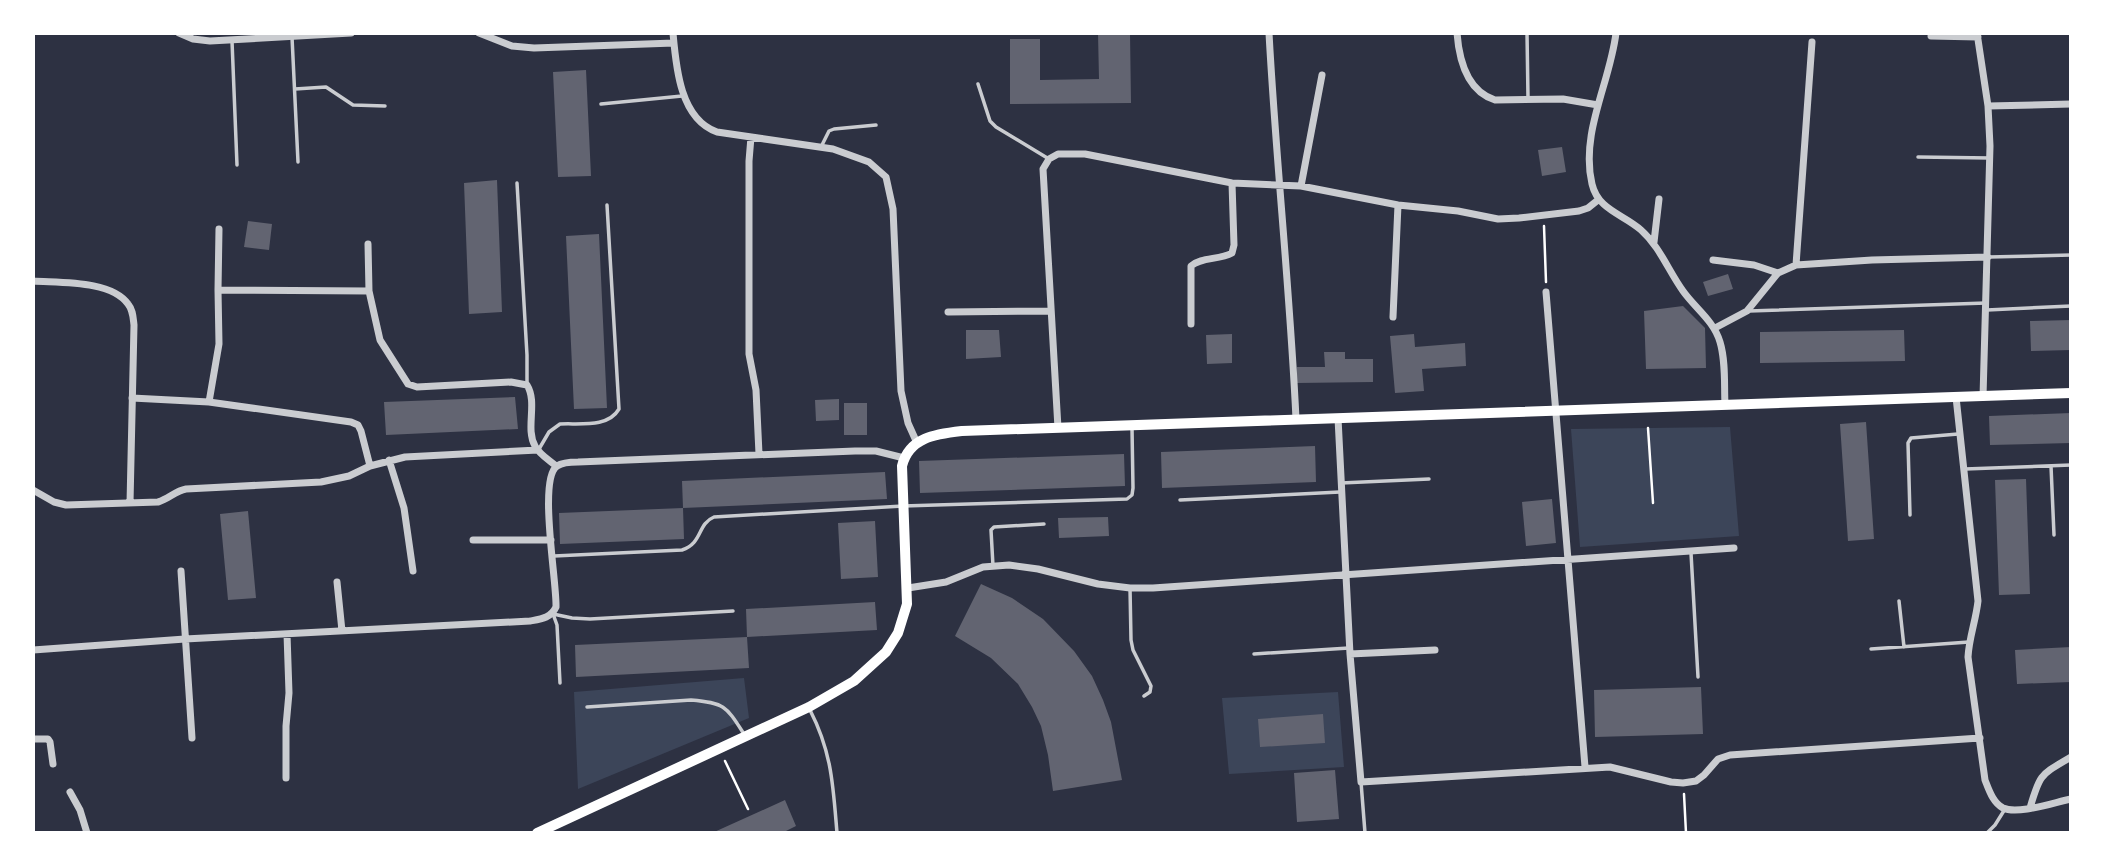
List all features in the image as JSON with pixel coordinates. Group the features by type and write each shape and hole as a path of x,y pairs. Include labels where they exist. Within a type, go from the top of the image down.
{"main road":[{"path":"537,833 809,706 854,681 886,652 903,621 907,604 901,478 904,457 927,437 961,431 2071,393"}],"street":[{"path":"179,33 194,39 232,41 351,33"},
{"path":"479,33 512,46 534,48 674,43"},
{"path":"673,33 684,96 694,117 705,128 847,153 869,162 882,172 889,184 893,209 901,391 908,423 917,443"},
{"path":"1269,33 1275,153 1291,320 1296,419"},
{"path":"1457,33 1463,68 1486,97 1495,100 1563,99 1598,105"},
{"path":"1616,33 1611,64 1598,105 1590,145 1592,186 1598,200 1638,227 1654,242 1682,290 1715,328 1723,357 1725,405"},
{"path":"1931,36 1978,35 1988,106 1990,159 1983,397"},
{"path":"1796,265 1812,42"},
{"path":"1301,186 1322,75"},
{"path":"1988,106 2071,104"},
{"path":"751,137 748,161 749,354 756,390 759,454"},
{"path":"1058,428 1044,169 1049,159 1058,155 1084,155 1233,183 1301,186 1398,205 1458,211 1498,219 1579,211 1598,200"},
{"path":"1191,324 1191,266 1195,262 1225,257 1232,253 1233,183"},
{"path":"1654,242 1659,199"},
{"path":"1393,317 1398,205"},
{"path":"209,402 219,344 219,229"},
{"path":"368,244 369,291 380,340 408,384 418,387 512,382 527,384 531,396 534,445 556,466"},
{"path":"1715,328 1747,311 1778,273 1796,265 1988,257"},
{"path":"1713,260 1745,264 1778,273"},
{"path":"33,281 99,286 115,292 132,310 134,325 130,503"},
{"path":"218,290 369,291"},
{"path":"1546,292 1585,767"},
{"path":"948,312 1051,312"},
{"path":"1956,397 1978,601 1968,657 1985,780 1992,796 2005,809 2015,811 2071,799"},
{"path":"132,398 209,402 351,422 358,425 361,431 370,466"},
{"path":"1338,418 1350,651 1361,782 1585,767 1624,769 1683,783 1696,781 1718,759 1730,755 1980,738"},
{"path":"33,490 54,502 66,505 158,502 186,489 336,480 370,466 405,457 538,450"},
{"path":"556,466 578,461 866,451 904,457"},
{"path":"389,460 404,508 413,572"},
{"path":"33,650 544,619 553,614 556,597 549,481 556,466"},
{"path":"473,540 551,540"},
{"path":"908,588 946,582 993,566 1026,567 1130,588 1734,548"},
{"path":"181,572 192,738"},
{"path":"337,582 342,631"},
{"path":"286,778 285,737 289,693 287,634"},
{"path":"1350,651 1435,650"},
{"path":"33,739 48,739 53,764"},
{"path":"2030,808 2036,786 2046,771 2071,757"},
{"path":"70,792 80,810 86,833"}],"lane":[{"path":"1527,33 1528,99"},
{"path":"292,37 298,162"},
{"path":"232,41 237,165"},
{"path":"978,84 990,121 1049,159"},
{"path":"295,89 326,87 353,105 385,106"},
{"path":"601,104 684,96"},
{"path":"821,147 829,131 876,125"},
{"path":"1918,157 1990,159"},
{"path":"517,183 527,384"},
{"path":"538,450 554,426 606,421 615,416 619,409 607,205"},
{"path":"1988,257 2071,254"},
{"path":"1747,311 2071,306"},
{"path":"553,556 682,550 695,544 708,519 714,517 903,506 1127,499 1132,495 1133,488 1132,425"},
{"path":"1910,515 1908,443 1911,438 1960,433"},
{"path":"1965,469 2071,465"},
{"path":"2051,466 2054,535"},
{"path":"1180,500 1429,479"},
{"path":"993,566 991,530 994,527 1044,524"},
{"path":"1691,551 1698,677"},
{"path":"1130,588 1133,650 1151,687 1150,692 1144,696"},
{"path":"1899,601 1904,647"},
{"path":"553,614 590,619 733,611"},
{"path":"553,614 557,625 559,683"},
{"path":"1871,649 1969,642"},
{"path":"1254,654 1350,651"},
{"path":"587,707 706,701 720,704 728,710 745,736"},
{"path":"809,706 831,760 837,833"},
{"path":"1361,782 1365,833"},
{"path":"1987,833 2005,809"}],"path":[{"path":"1544,216 1546,292"},
{"path":"1648,428 1653,503"},
{"path":"720,748 748,809"},
{"path":"1683,783 1686,833"}],"shaded area":[{"path":"1730,427 1739,536 1580,547 1571,429"},
{"path":"744,678 749,718 578,789 574,692"},
{"path":"1338,692 1344,767 1229,774 1222,698"}],"building":[{"path":"1098,33 1130,33 1131,103 1010,104 1010,39 1040,39 1040,80 1099,79"},
{"path":"586,70 591,176 558,177 553,72"},
{"path":"1562,147 1566,172 1542,176 1538,150"},
{"path":"497,180 502,312 469,314 464,183"},
{"path":"248,221 272,224 269,250 244,247"},
{"path":"599,234 607,408 574,409 566,236"},
{"path":"1728,274 1733,289 1708,296 1703,282"},
{"path":"1683,306 1705,328 1706,368 1646,369 1644,311"},
{"path":"2071,320 2071,350 2031,351 2030,321"},
{"path":"966,330 999,330 1001,357 966,359"},
{"path":"1904,330 1905,361 1760,363 1760,332"},
{"path":"1232,334 1232,363 1207,364 1206,335"},
{"path":"1414,334 1415,347 1465,343 1466,366 1422,369 1424,391 1395,393 1390,336"},
{"path":"1324,352 1345,352 1345,359 1373,359 1373,382 1297,383 1297,367 1325,367"},
{"path":"515,397 518,429 386,435 384,402"},
{"path":"839,399 839,420 816,421 815,400"},
{"path":"844,403 867,403 867,435 844,435"},
{"path":"2071,413 2071,443 1990,445 1989,416"},
{"path":"1866,422 1874,539 1848,541 1840,424"},
{"path":"1315,446 1316,482 1162,488 1161,452"},
{"path":"1124,454 1125,486 920,493 919,461"},
{"path":"885,472 887,499 683,508 682,481"},
{"path":"2026,479 2030,594 1999,595 1995,480"},
{"path":"1552,499 1556,543 1526,546 1522,502"},
{"path":"683,508 684,539 560,544 559,513"},
{"path":"248,511 256,598 228,600 220,514"},
{"path":"1108,517 1109,536 1059,538 1058,518"},
{"path":"875,521 878,577 841,579 838,523"},
{"path":"981,584 1012,598 1043,619 1074,651 1092,676 1111,722 1122,780 1053,791 1041,726 1018,684 991,658 955,636"},
{"path":"875,602 877,630 747,637 746,609"},
{"path":"747,637 749,668 576,677 575,645"},
{"path":"2071,647 2071,682 2017,684 2015,650"},
{"path":"1701,687 1703,734 1595,737 1594,690"},
{"path":"1323,714 1325,743 1260,747 1258,719"},
{"path":"1335,770 1339,819 1297,822 1294,773"},
{"path":"785,800 796,826 782,833 712,833"}]}
